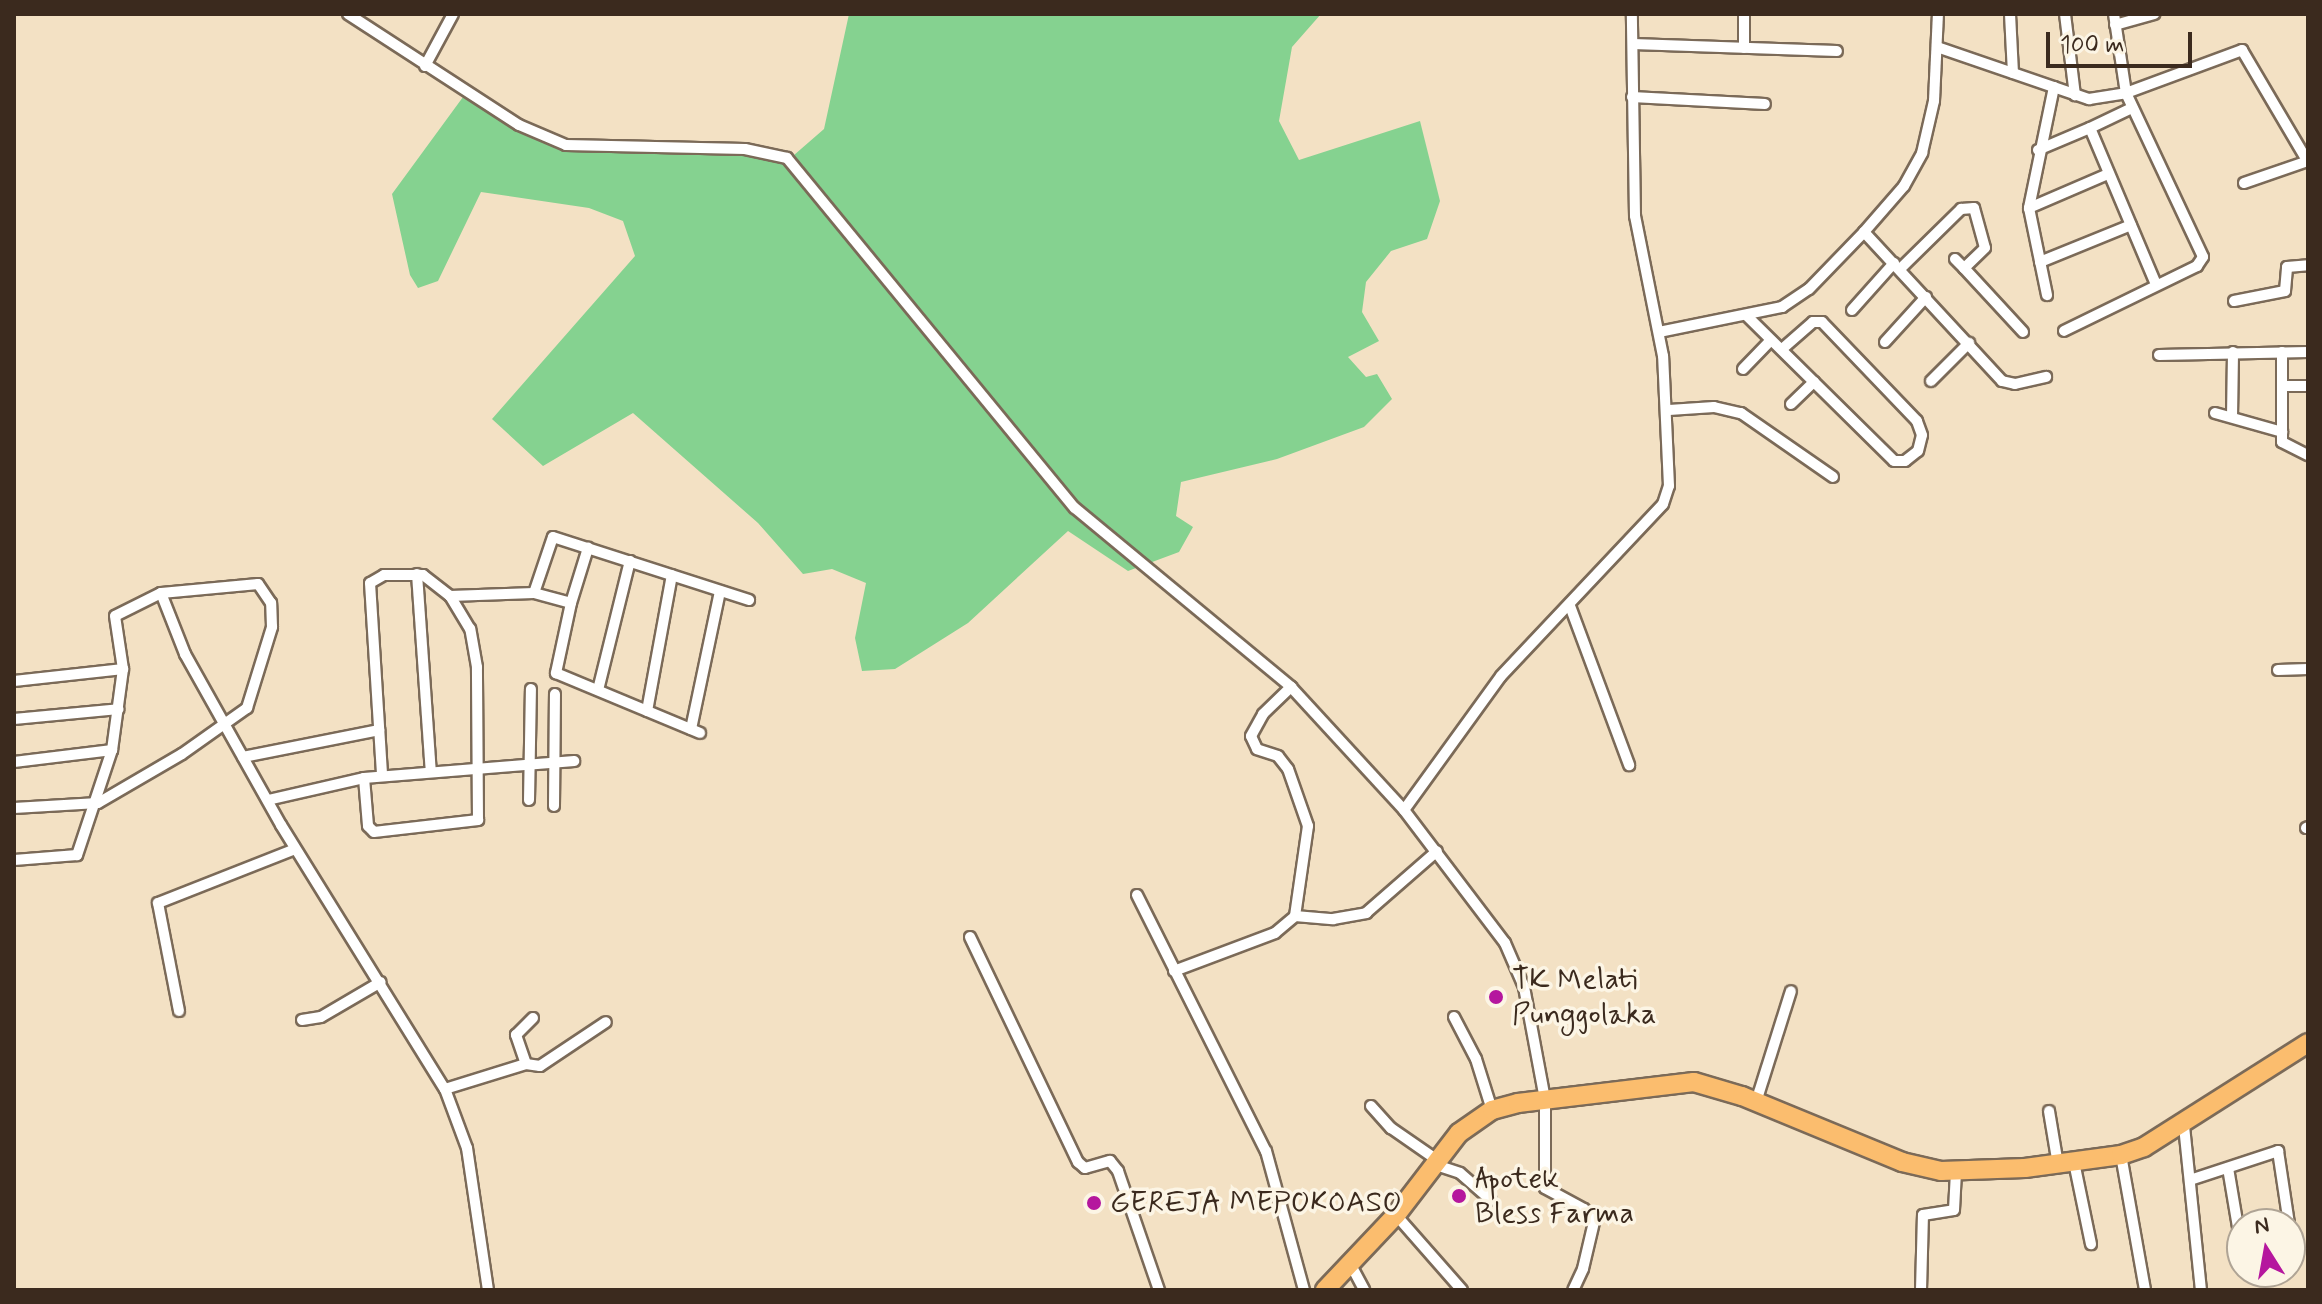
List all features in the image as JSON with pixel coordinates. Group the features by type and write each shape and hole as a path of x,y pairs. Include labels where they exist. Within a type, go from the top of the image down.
{"highway":[{"path":"1325,1290 1352,1267 1459,1133 1492,1110 1545,1099 1694,1082 1756,1102 1902,1162 1956,1171 2066,1164 2121,1155 2184,1126 2308,1043"}],"street":[{"path":"348,14 519,125 566,145 745,149 787,158 1075,508 1291,687 1404,810 1437,851 1518,970 1545,1099 1545,1188 1584,1209 1594,1222 1583,1269 1573,1290"},
{"path":"425,66 453,14"},
{"path":"1404,810 1501,676 1663,504 1669,486 1669,410 1659,332 1635,216 1632,14"},
{"path":"1744,14 1744,48"},
{"path":"1659,332 1747,316 1795,299 1864,232 1904,186 1922,153 1934,101 1938,14"},
{"path":"2010,14 2013,73"},
{"path":"2065,14 2075,95"},
{"path":"2064,331 2204,261 2126,93 2114,20 2154,14"},
{"path":"1633,44 1837,51"},
{"path":"1937,47 2075,95 2100,100 2242,50 2308,162 2244,183"},
{"path":"2047,295 2029,208 2038,150 2054,87"},
{"path":"1632,97 1765,104"},
{"path":"2038,150 2132,108"},
{"path":"2090,128 2156,284"},
{"path":"2029,208 2108,174"},
{"path":"1852,310 1897,266 1968,206 1980,215 1986,244 1964,268"},
{"path":"2040,262 2131,225"},
{"path":"1864,232 2006,384 2046,377"},
{"path":"1955,259 2023,332"},
{"path":"2234,301 2285,291 2287,267 2308,265"},
{"path":"1885,342 1926,297"},
{"path":"1747,316 1894,461 1905,461 1918,451 1922,435 1917,421 1822,322 1813,322 1782,349"},
{"path":"1743,369 1771,340"},
{"path":"1931,381 1969,343"},
{"path":"2232,417 2233,352"},
{"path":"2282,352 2285,386 2282,442 2308,455"},
{"path":"2159,355 2308,352"},
{"path":"1791,404 1814,382"},
{"path":"2285,386 2308,386"},
{"path":"1669,410 1714,407 1741,413 1833,477"},
{"path":"2215,413 2282,432"},
{"path":"534,593 553,537 749,600"},
{"path":"588,548 571,603 556,673 695,731 720,591"},
{"path":"598,690 630,561"},
{"path":"417,574 431,772"},
{"path":"364,778 368,826 374,832 478,820 477,667 470,629 450,596 417,574 384,575 370,583 382,776"},
{"path":"647,711 672,575"},
{"path":"14,808 98,803 225,725 247,708 258,685 260,656 272,627 271,603 258,584 161,593 115,616 123,669 119,709 98,803 77,855 14,860"},
{"path":"161,593 180,644 295,849 381,982 445,1089 467,1148 488,1290"},
{"path":"450,596 534,593 571,603"},
{"path":"1570,606 1629,765"},
{"path":"14,681 123,669"},
{"path":"2278,670 2308,669"},
{"path":"1174,971 1275,933 1295,916 1308,826 1284,762 1257,749 1251,736 1263,714 1291,687"},
{"path":"529,800 531,689"},
{"path":"554,806 555,694"},
{"path":"14,719 119,709"},
{"path":"243,757 379,730"},
{"path":"14,762 112,750"},
{"path":"268,800 364,778 574,761"},
{"path":"179,1011 158,903 295,849"},
{"path":"1295,916 1333,919 1366,913 1437,851"},
{"path":"1137,895 1266,1151 1304,1290"},
{"path":"970,937 1078,1162 1085,1168 1110,1161 1116,1167 1159,1290"},
{"path":"302,1020 321,1017 381,982"},
{"path":"1756,1102 1791,991"},
{"path":"1454,1017 1476,1059 1492,1110"},
{"path":"533,1018 516,1035 526,1064 531,1068 546,1063 606,1022"},
{"path":"445,1089 526,1064"},
{"path":"1371,1106 1391,1128 1435,1162 1460,1173 1491,1200"},
{"path":"2049,1111 2091,1244"},
{"path":"2184,1126 2201,1290"},
{"path":"2190,1180 2278,1151 2287,1208"},
{"path":"2121,1155 2145,1290"},
{"path":"2228,1168 2235,1208"},
{"path":"1921,1290 1923,1215 1954,1210 1956,1171"},
{"path":"1396,1215 1462,1290"},
{"path":"1352,1267 1364,1290"}],"green space":[{"path":"849,14 1321,14 1292,47 1279,121 1299,160 1420,121 1440,201 1427,239 1391,251 1366,282 1362,312 1379,341 1348,357 1366,377 1377,374 1392,399 1364,427 1277,459 1181,482 1176,516 1193,527 1179,552 1128,571 1068,531 968,623 895,669 862,671 855,638 866,583 832,569 803,574 758,523 633,413 543,466 492,419 635,256 623,221 589,208 481,192 438,281 418,288 410,275 392,194 463,97 566,150 745,154 786,162 824,129"}],"place":[{"name":"TK Melati Punggolaka","path":"1496,997"},
{"name":"Apotek Bless Farma","path":"1459,1196"},
{"name":"GEREJA MEPOKOASO","path":"1094,1203"}]}
